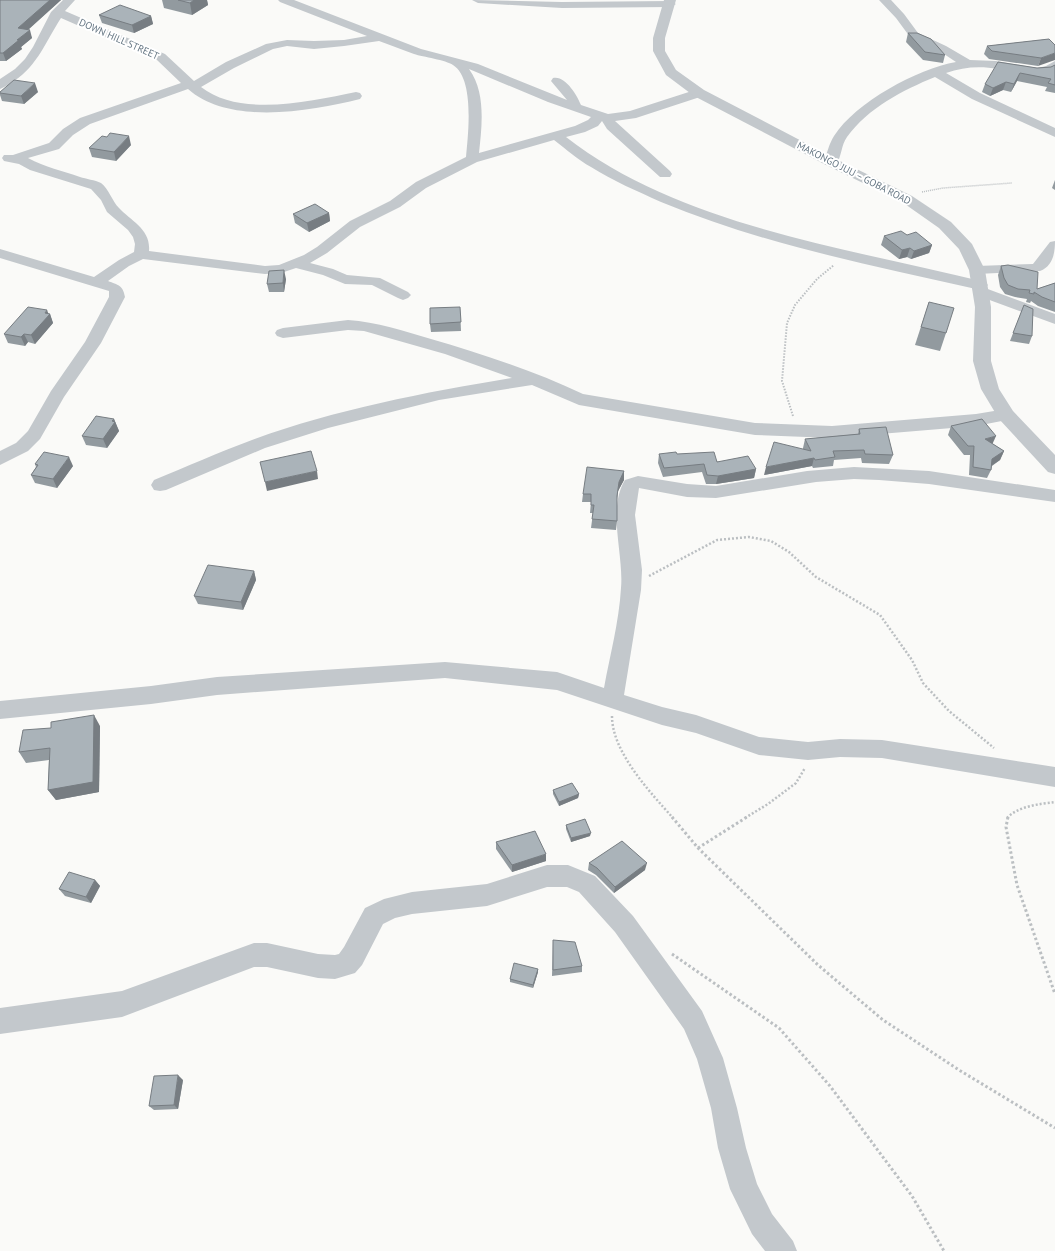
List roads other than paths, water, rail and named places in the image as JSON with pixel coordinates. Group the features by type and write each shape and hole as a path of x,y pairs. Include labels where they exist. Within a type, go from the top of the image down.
{"street":[{"path":"0,86 20,72 29,62 57,12 69,0"},
{"path":"284,0 417,51 474,67 603,117 632,115 699,93"},
{"path":"478,0 562,5 670,2"},
{"path":"885,0 900,16 914,35 942,48 967,64"},
{"name":"MAKONGO JUU – GOBA ROAD","path":"670,2 659,38 659,51 671,72 699,93 831,162 907,199 945,225 966,247 979,282 983,308 982,361 990,389 1006,415 1055,467"},
{"name":"DOWN HILL STREET","path":"57,12 161,57 172,65 203,95 216,100 248,108 273,109 356,96"},
{"path":"6,158 54,146 68,132 86,121 192,85 270,46 287,43 314,45 344,43 380,37"},
{"path":"458,63 470,80 473,96 476,128 472,159"},
{"path":"831,162 840,137 859,115 887,96 936,72 967,64 985,63 1040,71 1052,68 1055,65"},
{"path":"936,72 976,96 1055,133"},
{"path":"557,81 572,98 576,107"},
{"path":"97,282 133,257 141,254 265,270 281,269 296,264 322,250 355,224 395,204 422,185 472,159 557,136 587,126 603,117"},
{"path":"603,117 665,174"},
{"path":"557,136 595,164 670,200 749,228 846,254 979,282 1055,320"},
{"path":"6,158 23,160 35,167 82,180 96,186 107,199 112,209 140,236 142,244 141,254"},
{"path":"979,282 1040,266 1055,245"},
{"path":"0,253 116,289 118,297 96,337 57,395 29,441 22,447 0,459"},
{"path":"296,264 328,272 345,279 375,281 403,294"},
{"path":"283,332 348,325 364,326 451,350 552,386 579,399 755,429 832,432 976,420 1006,415"},
{"path":"160,485 259,444 325,423 439,395 532,379"},
{"path":"613,700 631,590 632,570 626,515 629,486 634,483 638,482 688,490 716,492 741,490 778,482 819,476 854,473 888,474 932,478 1055,496"},
{"path":"0,710 151,695 217,686 445,670 557,681 662,716 696,724 759,746 808,751 840,748 882,749 1055,777"},
{"path":"0,1021 122,1004 254,955 267,955 318,966 335,967 346,964 353,956 374,916 392,907 412,903 487,895 546,876 568,876 587,884 624,924 693,1020 710,1058 744,1190 762,1224 783,1251"}]}
